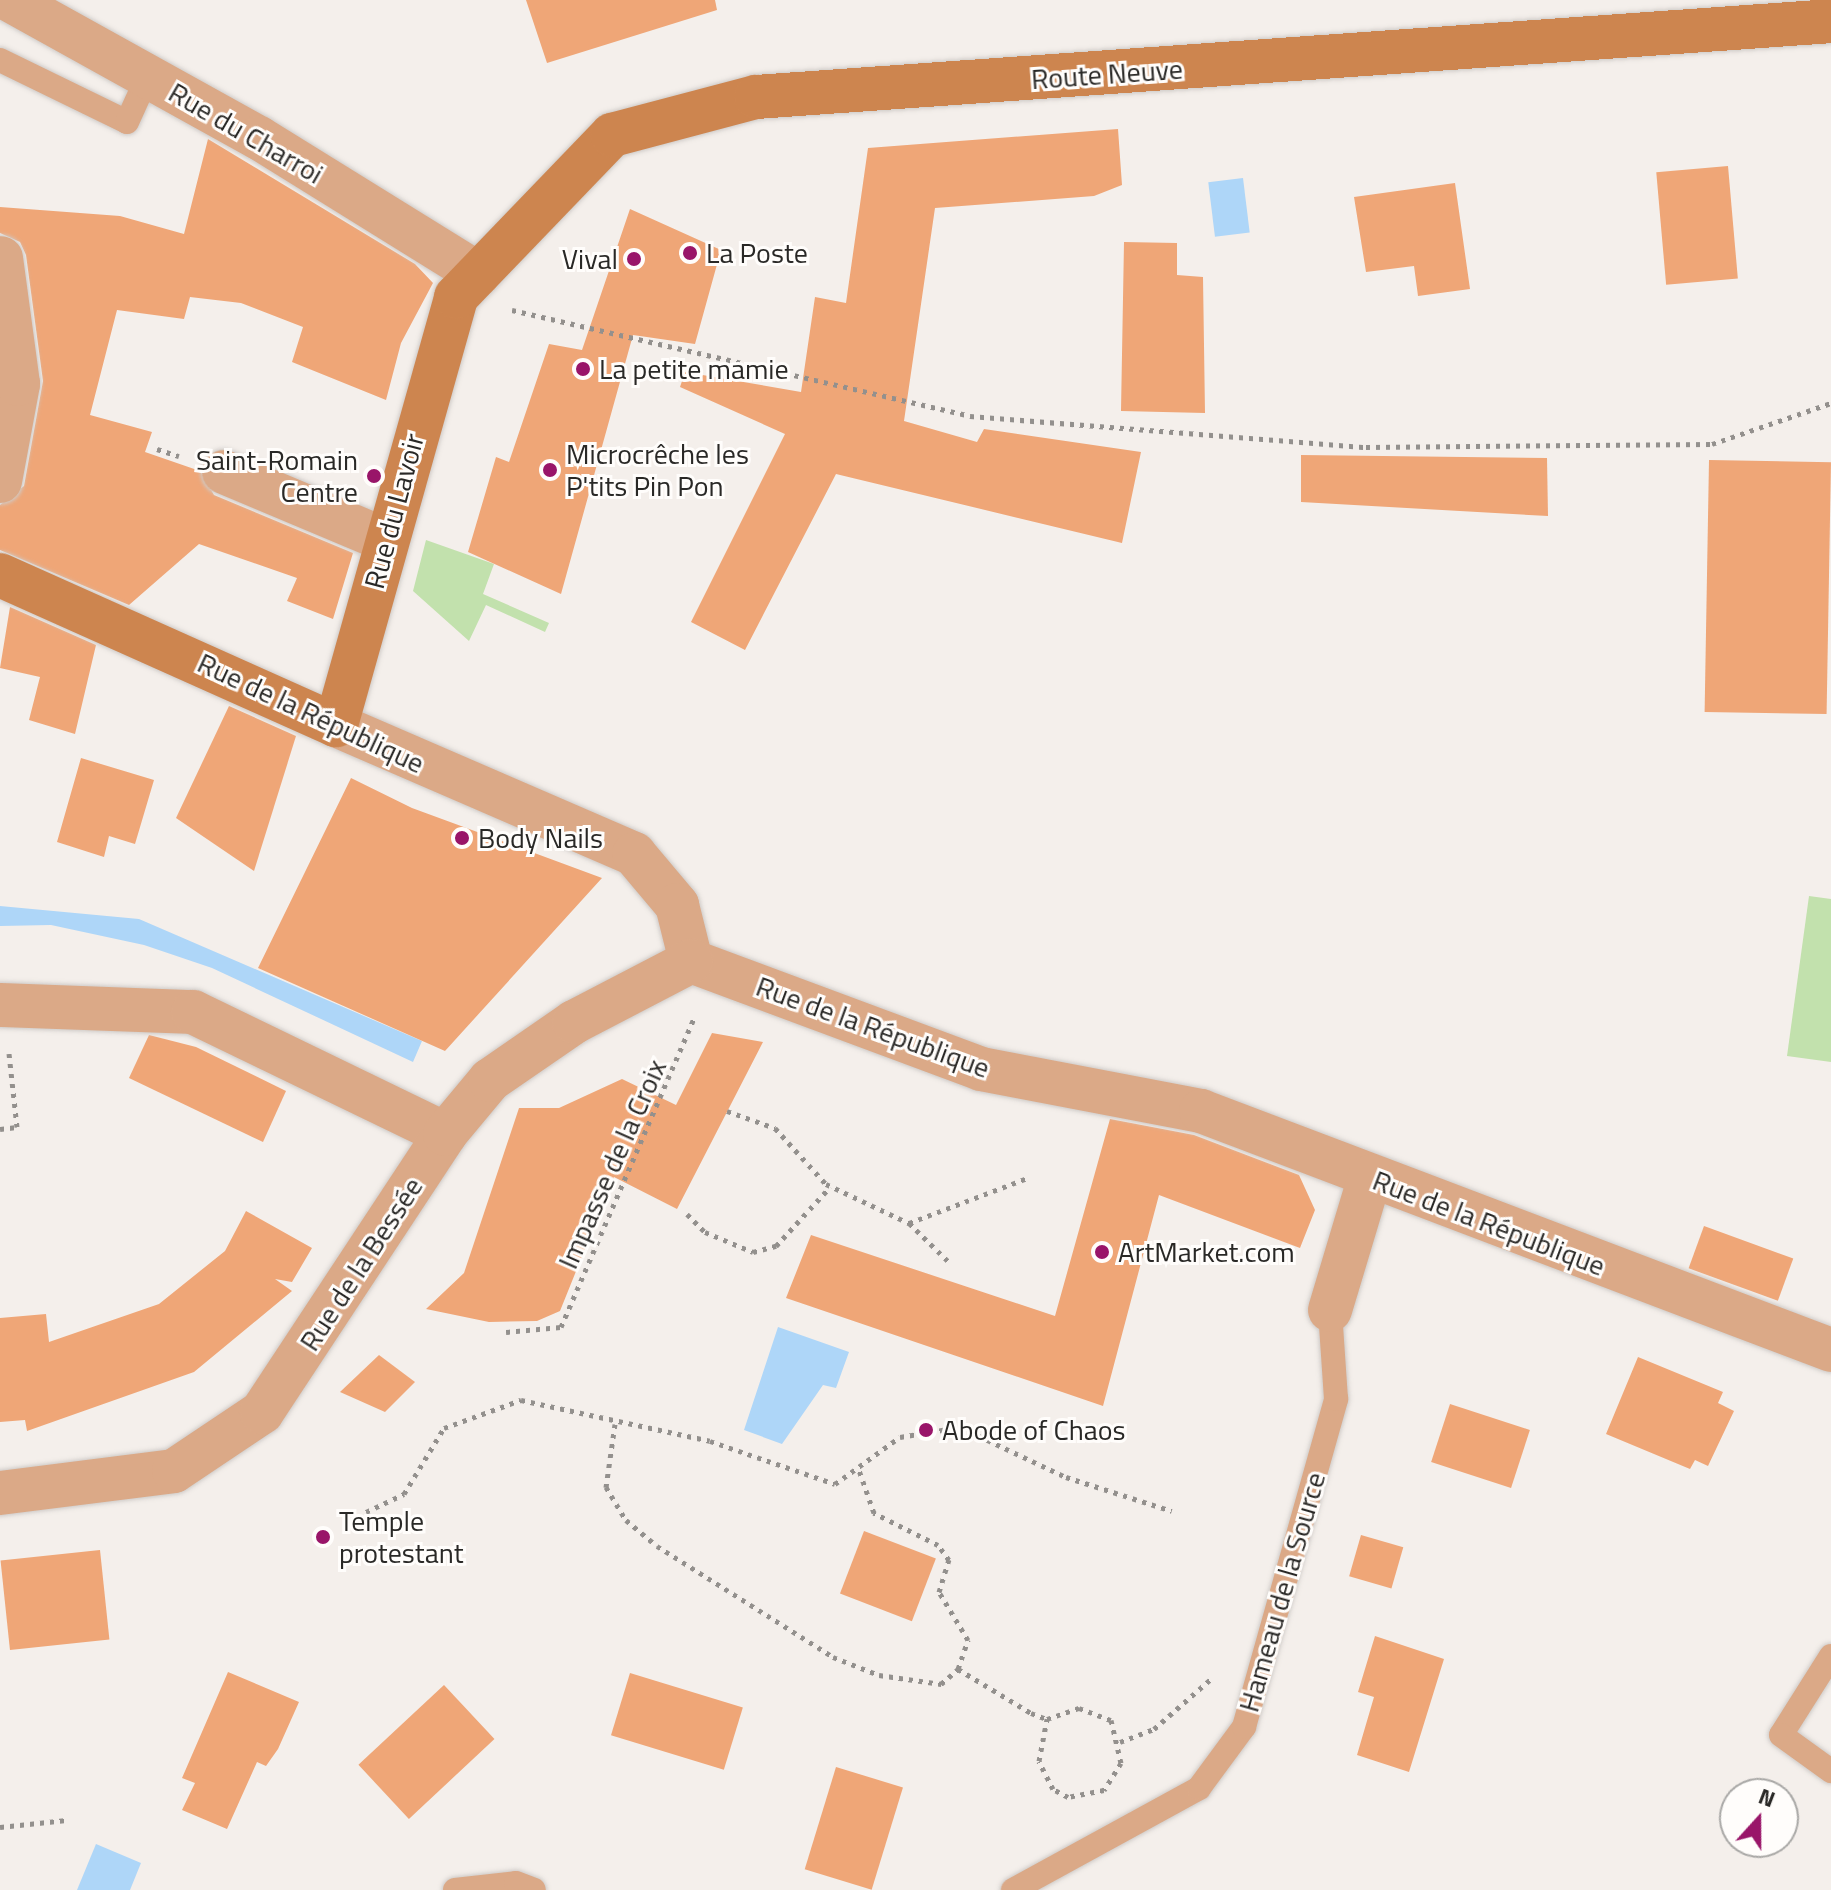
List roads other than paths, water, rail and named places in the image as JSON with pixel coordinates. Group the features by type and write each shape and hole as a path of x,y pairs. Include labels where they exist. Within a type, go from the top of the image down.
{"main road":[{"name":"Route Neuve","path":"467,286 612,135 756,97 1831,21"},
{"name":"Rue du Lavoir","path":"336,725 386,540 467,286"},
{"name":"Rue de la République","path":"0,575 336,725"}],"street":[{"name":"Rue du Charroi","path":"10,0 148,76 467,286"},
{"path":"0,481 18,384 1,258"},
{"path":"224,472 386,540"},
{"name":"Rue de la République","path":"336,725 634,854 677,905 691,961 981,1069 1201,1111 1831,1350"},
{"name":"Rue de la Bessée","path":"0,1493 174,1471 262,1412 445,1134 490,1080 574,1022 691,961"},
{"path":"0,1005 193,1012 445,1134"},
{"name":"Hameau de la Source","path":"1330,1310 1370,1177"}],"lane":[{"path":"0,60 127,122 148,76"},
{"name":"Hameau de la Source","path":"1013,1890 1199,1788 1244,1727 1336,1399 1330,1310"},
{"path":"1831,1656 1781,1735 1831,1771"},
{"path":"455,1890 516,1883 534,1890"}],"water":[{"path":"1243,178 1250,233 1215,237 1208,182"},
{"path":"0,906 139,919 422,1041 413,1062 212,968 144,945 51,925 0,926"},
{"path":"778,1327 849,1352 836,1388 823,1385 782,1444 744,1430"},
{"path":"96,1844 141,1863 130,1890 77,1890"}],"place":[{"name":"La Poste","path":"690,253"},
{"name":"Vival","path":"634,259"},
{"name":"La petite mamie","path":"583,369"},
{"name":"Microcrêche les P'tits Pin Pon","path":"550,470"},
{"name":"Saint-Romain Centre","path":"374,476"},
{"name":"Body Nails","path":"462,838"},
{"name":"ArtMarket.com","path":"1102,1252"},
{"name":"Abode of Chaos","path":"926,1430"},
{"name":"Temple protestant","path":"323,1537"}]}
